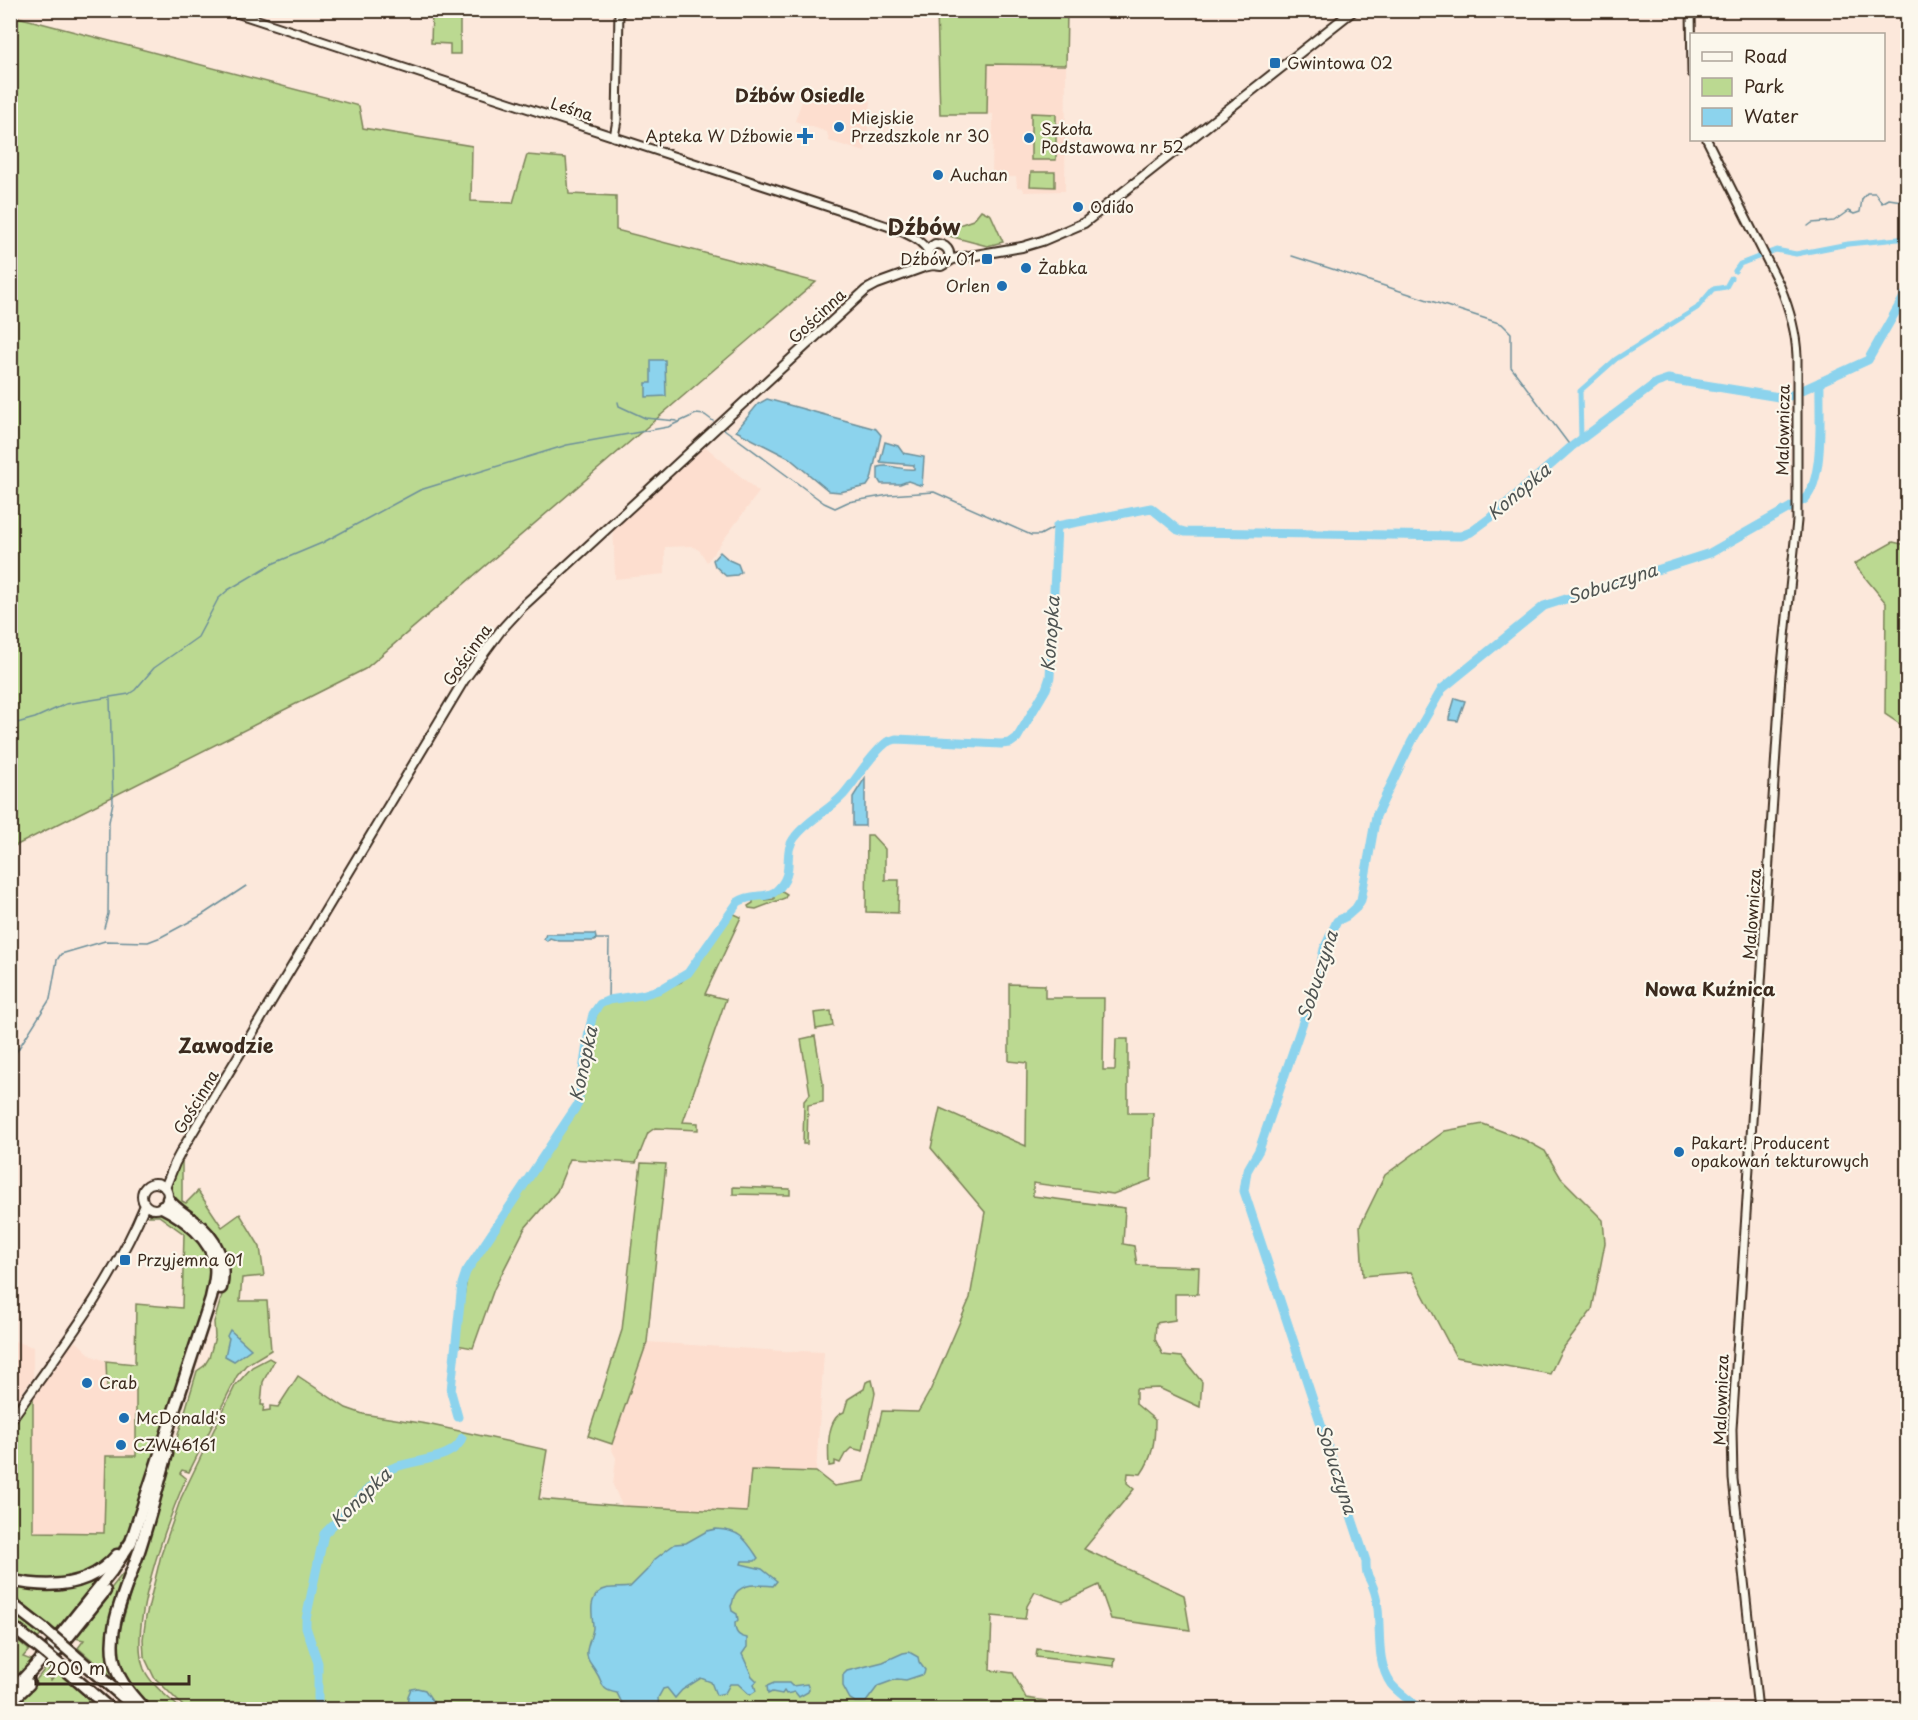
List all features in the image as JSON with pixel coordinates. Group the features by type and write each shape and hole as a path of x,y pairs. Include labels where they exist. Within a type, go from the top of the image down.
{"highway":[{"path":"10,1702 27,1687 119,1573 132,1552 211,1298 216,1272 212,1255 201,1237 158,1202"},
{"path":"10,1580 29,1584 57,1585 86,1579 112,1561 142,1522"},
{"path":"10,1693 39,1662 118,1563 142,1522"},
{"path":"142,1522 141,1545 114,1631 114,1650 116,1668 126,1686 145,1710"},
{"path":"10,1602 138,1710"},
{"path":"10,1625 111,1710"},
{"path":"10,1630 34,1644"}],"main road":[{"path":"969,256 949,252 944,246 934,245 929,259 941,266 948,261 1042,241 1084,223 1354,10"},
{"path":"948,261 949,252"},
{"name":"Gościnna","path":"10,1421 87,1311 133,1232 158,1202 175,1163 459,688 501,630 540,590 855,298 877,284 908,272 929,259"},
{"name":"Gościnna","path":"158,1202 142,1198 143,1192 150,1184 157,1184 175,1163"},
{"path":"157,1184 158,1202"}],"street":[{"name":"Leśna","path":"227,10 850,214 926,240 934,245"},
{"path":"614,137 617,120 619,10"},
{"path":"1691,10 1691,33"},
{"name":"Malownicza","path":"1707,141 1790,310 1796,340 1797,521 1781,675 1732,1429 1733,1479 1758,1710"},
{"name":"Leśna","path":"908,235 924,245 929,259"}],"shaded area":[{"name":"Szkoła Podstawowa nr 52","path":"988,64 1066,65 1065,191 1024,192 1023,188 1017,187 1016,177 992,177 993,114 987,114"},
{"name":"Miejskie Przedszkole nr 30","path":"805,92 840,102 871,101 865,152 829,141 827,132 795,121"},
{"path":"700,442 759,492 707,562 700,551 692,546 665,547 665,574 615,579 613,523"},
{"path":"11,1340 33,1347 33,1377 11,1409"},
{"path":"76,1341 92,1356 106,1361 107,1387 136,1388 136,1457 106,1456 104,1533 33,1532 33,1397 67,1348"},
{"path":"647,1342 824,1352 816,1472 751,1470 747,1512 622,1506 613,1485 616,1458 611,1448"}],"green space":[{"path":"432,11 452,11 452,20 455,20 455,11 460,11 460,54 450,54 450,44 431,43"},
{"path":"937,11 1067,11 1066,65 988,64 987,114 940,114"},
{"path":"10,15 359,106 363,128 472,146 471,201 513,203 527,155 566,158 569,194 616,196 616,230 816,282 365,669 11,848"},
{"path":"1031,113 1056,114 1056,160 1031,160"},
{"path":"1031,172 1055,172 1055,187 1030,186"},
{"path":"981,210 991,215 1003,242 987,246 949,236 953,227 973,220"},
{"path":"1893,542 1907,545 1907,764 1904,727 1885,714 1886,603 1854,564"},
{"path":"867,835 872,835 885,849 885,880 899,880 898,913 866,912"},
{"path":"782,891 787,894 785,898 756,909 748,906 753,903 753,898 774,899 774,896"},
{"path":"732,913 741,917 705,994 726,999 683,1122 698,1123 698,1130 655,1128 648,1133 636,1163 570,1159 557,1191 525,1228 494,1289 473,1348 456,1345 468,1272 581,1105 592,1029 598,1010 604,1004 651,994 681,982 693,969"},
{"path":"1009,984 1045,985 1045,998 1104,998 1103,1070 1115,1070 1116,1039 1128,1039 1128,1113 1153,1113 1151,1180 1113,1194 1033,1183 1033,1196 1125,1208 1123,1244 1134,1246 1137,1265 1199,1267 1198,1294 1175,1294 1175,1320 1156,1323 1155,1339 1163,1355 1182,1357 1202,1382 1200,1407 1159,1388 1136,1389 1136,1404 1155,1420 1151,1455 1141,1474 1128,1473 1127,1483 1134,1489 1084,1549 1184,1595 1190,1630 1111,1619 1099,1585 1063,1602 1035,1592 1027,1606 1025,1619 992,1616 990,1670 1013,1673 1026,1698 1046,1701 1046,1709 187,1710 154,1677 144,1656 143,1639 146,1617 161,1555 181,1498 235,1386 252,1367 269,1358 274,1361 263,1382 261,1405 264,1405 263,1411 270,1410 270,1406 278,1407 298,1376 346,1408 363,1414 427,1424 547,1450 539,1499 622,1506 747,1512 751,1470 816,1472 834,1486 865,1481 882,1411 918,1412 930,1391 970,1298 985,1212 931,1148 940,1108 1026,1146 1027,1063 1009,1061"},
{"path":"831,1011 833,1026 816,1029 814,1013"},
{"path":"815,1036 823,1083 823,1102 808,1105 807,1144 803,1144 804,1101 810,1094 801,1039"},
{"path":"1483,1124 1525,1140 1545,1151 1561,1178 1603,1220 1605,1243 1592,1310 1561,1351 1550,1374 1456,1357 1411,1272 1363,1276 1360,1226 1385,1175 1445,1131"},
{"path":"182,1158 182,1201 186,1203 198,1191 222,1227 240,1214 260,1247 264,1276 242,1278 240,1301 267,1301 271,1350 246,1365 237,1376 189,1472 182,1470 180,1473 186,1478 169,1520 152,1574 145,1601 140,1650 147,1675 181,1709 152,1710 137,1694 126,1676 120,1658 118,1636 197,1371 209,1358 215,1337 214,1322 227,1278 171,1198 169,1183"},
{"path":"641,1163 666,1164 647,1342 612,1444 588,1436 622,1330"},
{"path":"733,1187 790,1189 790,1195 733,1194"},
{"path":"162,1211 186,1228 200,1242 209,1258 211,1277 209,1292 130,1529 119,1547 107,1560 94,1570 80,1576 48,1580 11,1576 11,1428 33,1397 33,1532 104,1533 106,1456 136,1456 136,1388 107,1387 106,1361 135,1364 136,1304 182,1308 184,1234 159,1216 149,1216 152,1212"},
{"path":"872,1380 875,1393 863,1451 851,1448 840,1463 835,1461 835,1465 829,1466 829,1435 834,1421 844,1412 848,1399 864,1389 866,1382"},
{"path":"131,1563 112,1623 118,1682 78,1648 84,1640 75,1638 69,1642"},
{"path":"111,1567 58,1633 11,1594 10,1584 40,1588"},
{"path":"10,1607 43,1633 36,1641 11,1620"},
{"path":"11,1635 29,1650 23,1657 31,1660 38,1657 11,1688"},
{"path":"1037,1649 1115,1659 1114,1666 1036,1657"},
{"path":"48,1665 50,1666 47,1676 51,1680 57,1672 100,1709 68,1709 46,1704 31,1709 11,1710 11,1707 24,1695"}],"water":[{"path":"651,360 665,360 666,396 646,397 646,383 651,383"},
{"path":"767,399 876,429 881,435 871,480 867,486 840,492 829,491 789,458 736,431 758,404"},
{"path":"885,442 898,446 903,453 924,457 922,486 908,481 900,484 881,484 878,479 878,467 914,469 914,465 880,462"},
{"path":"720,552 738,564 741,572 737,575 726,576 715,566 713,560"},
{"path":"1455,698 1465,701 1458,721 1449,720"},
{"path":"865,778 865,826 853,826 853,797"},
{"path":"546,934 595,934 596,938 595,941 559,941 550,938 547,941 544,939"},
{"path":"230,1330 251,1349 234,1361 225,1356 229,1338 227,1336"},
{"path":"716,1529 731,1531 742,1537 758,1558 755,1561 742,1561 741,1564 762,1569 777,1581 773,1586 744,1587 735,1595 731,1606 732,1611 737,1614 736,1632 747,1638 747,1647 742,1654 752,1676 757,1681 754,1684 756,1691 750,1695 738,1684 730,1684 725,1693 716,1695 711,1682 701,1678 682,1690 675,1698 667,1688 663,1689 658,1698 659,1709 633,1709 630,1705 622,1703 617,1693 603,1686 588,1660 587,1651 593,1628 593,1601 598,1593 605,1589 630,1587 654,1560 675,1544 686,1543 707,1531"},
{"path":"909,1652 918,1657 925,1670 924,1674 906,1680 897,1679 878,1686 866,1702 855,1702 850,1699 843,1686 843,1675 847,1671 883,1662"},
{"path":"774,1683 789,1683 792,1686 807,1684 809,1689 799,1697 795,1692 786,1694 784,1691 782,1694 772,1692 768,1694 767,1686"},
{"path":"411,1689 425,1690 436,1706 435,1709 407,1709"}],"waterway":[{"path":"1808,226 1812,223 1834,221 1848,211 1854,214 1860,212 1862,199 1867,193 1875,193 1882,203 1889,199 1908,202"},
{"path":"1735,271 1740,264 1776,250 1796,254 1848,244 1908,238"},
{"path":"1292,256 1502,324 1511,333 1511,367 1571,447"},
{"path":"1581,439 1580,391 1616,359 1697,308 1713,289 1726,287 1731,278"},
{"name":"Konopka","path":"458,1417 451,1392 462,1284 466,1272 578,1104 593,1014 600,1004 609,1000 642,995 661,989 688,973 738,902 776,891 786,877 789,850 795,837 843,795 875,753 887,742 896,739 1001,744 1010,743 1017,738 1046,689 1050,677 1057,526 1151,508 1178,530 1185,532 1461,536 1471,532 1490,518 1571,447 1656,383 1668,379 1785,398 1868,360 1908,290"},
{"name":"Sobuczyna","path":"1419,1710 1391,1684 1385,1673 1380,1649 1376,1599 1367,1573 1366,1561 1244,1191 1247,1171 1259,1150 1318,978 1324,949 1337,921 1347,916 1361,900 1376,816 1412,741 1442,689 1544,606 1710,553 1805,499 1816,476 1820,444 1820,382"},
{"path":"618,402 619,406 645,418 677,421"},
{"path":"10,725 35,718 66,704 129,694 154,668 198,637 218,599 228,590 272,564 322,543 420,490 567,445 668,427 696,414 705,415 713,421"},
{"path":"724,429 824,503 835,508 848,502 889,495 934,492 1031,535 1040,535 1057,526"},
{"path":"104,928 108,914 109,822 113,802 110,699"},
{"path":"10,1062 50,999 57,960 61,954 105,941 148,942 202,915 246,886"},
{"path":"596,939 609,939 608,1000"},
{"name":"Konopka","path":"318,1710 318,1663 306,1627 306,1619 324,1534 385,1472 404,1464 449,1452 462,1438"}],"place":[{"name":"Gwintowa 02","path":"1275,63"},
{"name":"Miejskie Przedszkole nr 30","path":"839,127"},
{"name":"Apteka W Dźbowie","path":"805,136"},
{"name":"Szkoła Podstawowa nr 52","path":"1029,138"},
{"name":"Auchan","path":"938,175"},
{"name":"Odido","path":"1078,207"},
{"name":"Dźbów 01","path":"987,259"},
{"name":"Żabka","path":"1026,268"},
{"name":"Orlen","path":"1002,286"},
{"name":"Pakart. Producent opakowań tekturowych","path":"1679,1152"},
{"name":"Przyjemna 01","path":"125,1260"},
{"name":"Crab","path":"87,1383"},
{"name":"McDonald's","path":"124,1418"},
{"name":"CZW46161","path":"121,1445"}],"district":[{"name":"Dźbów Osiedle","path":"800,96"},
{"name":"Dźbów","path":"924,227"},
{"name":"Nowa Kuźnica","path":"1710,990"},
{"name":"Zawodzie","path":"226,1046"}]}
